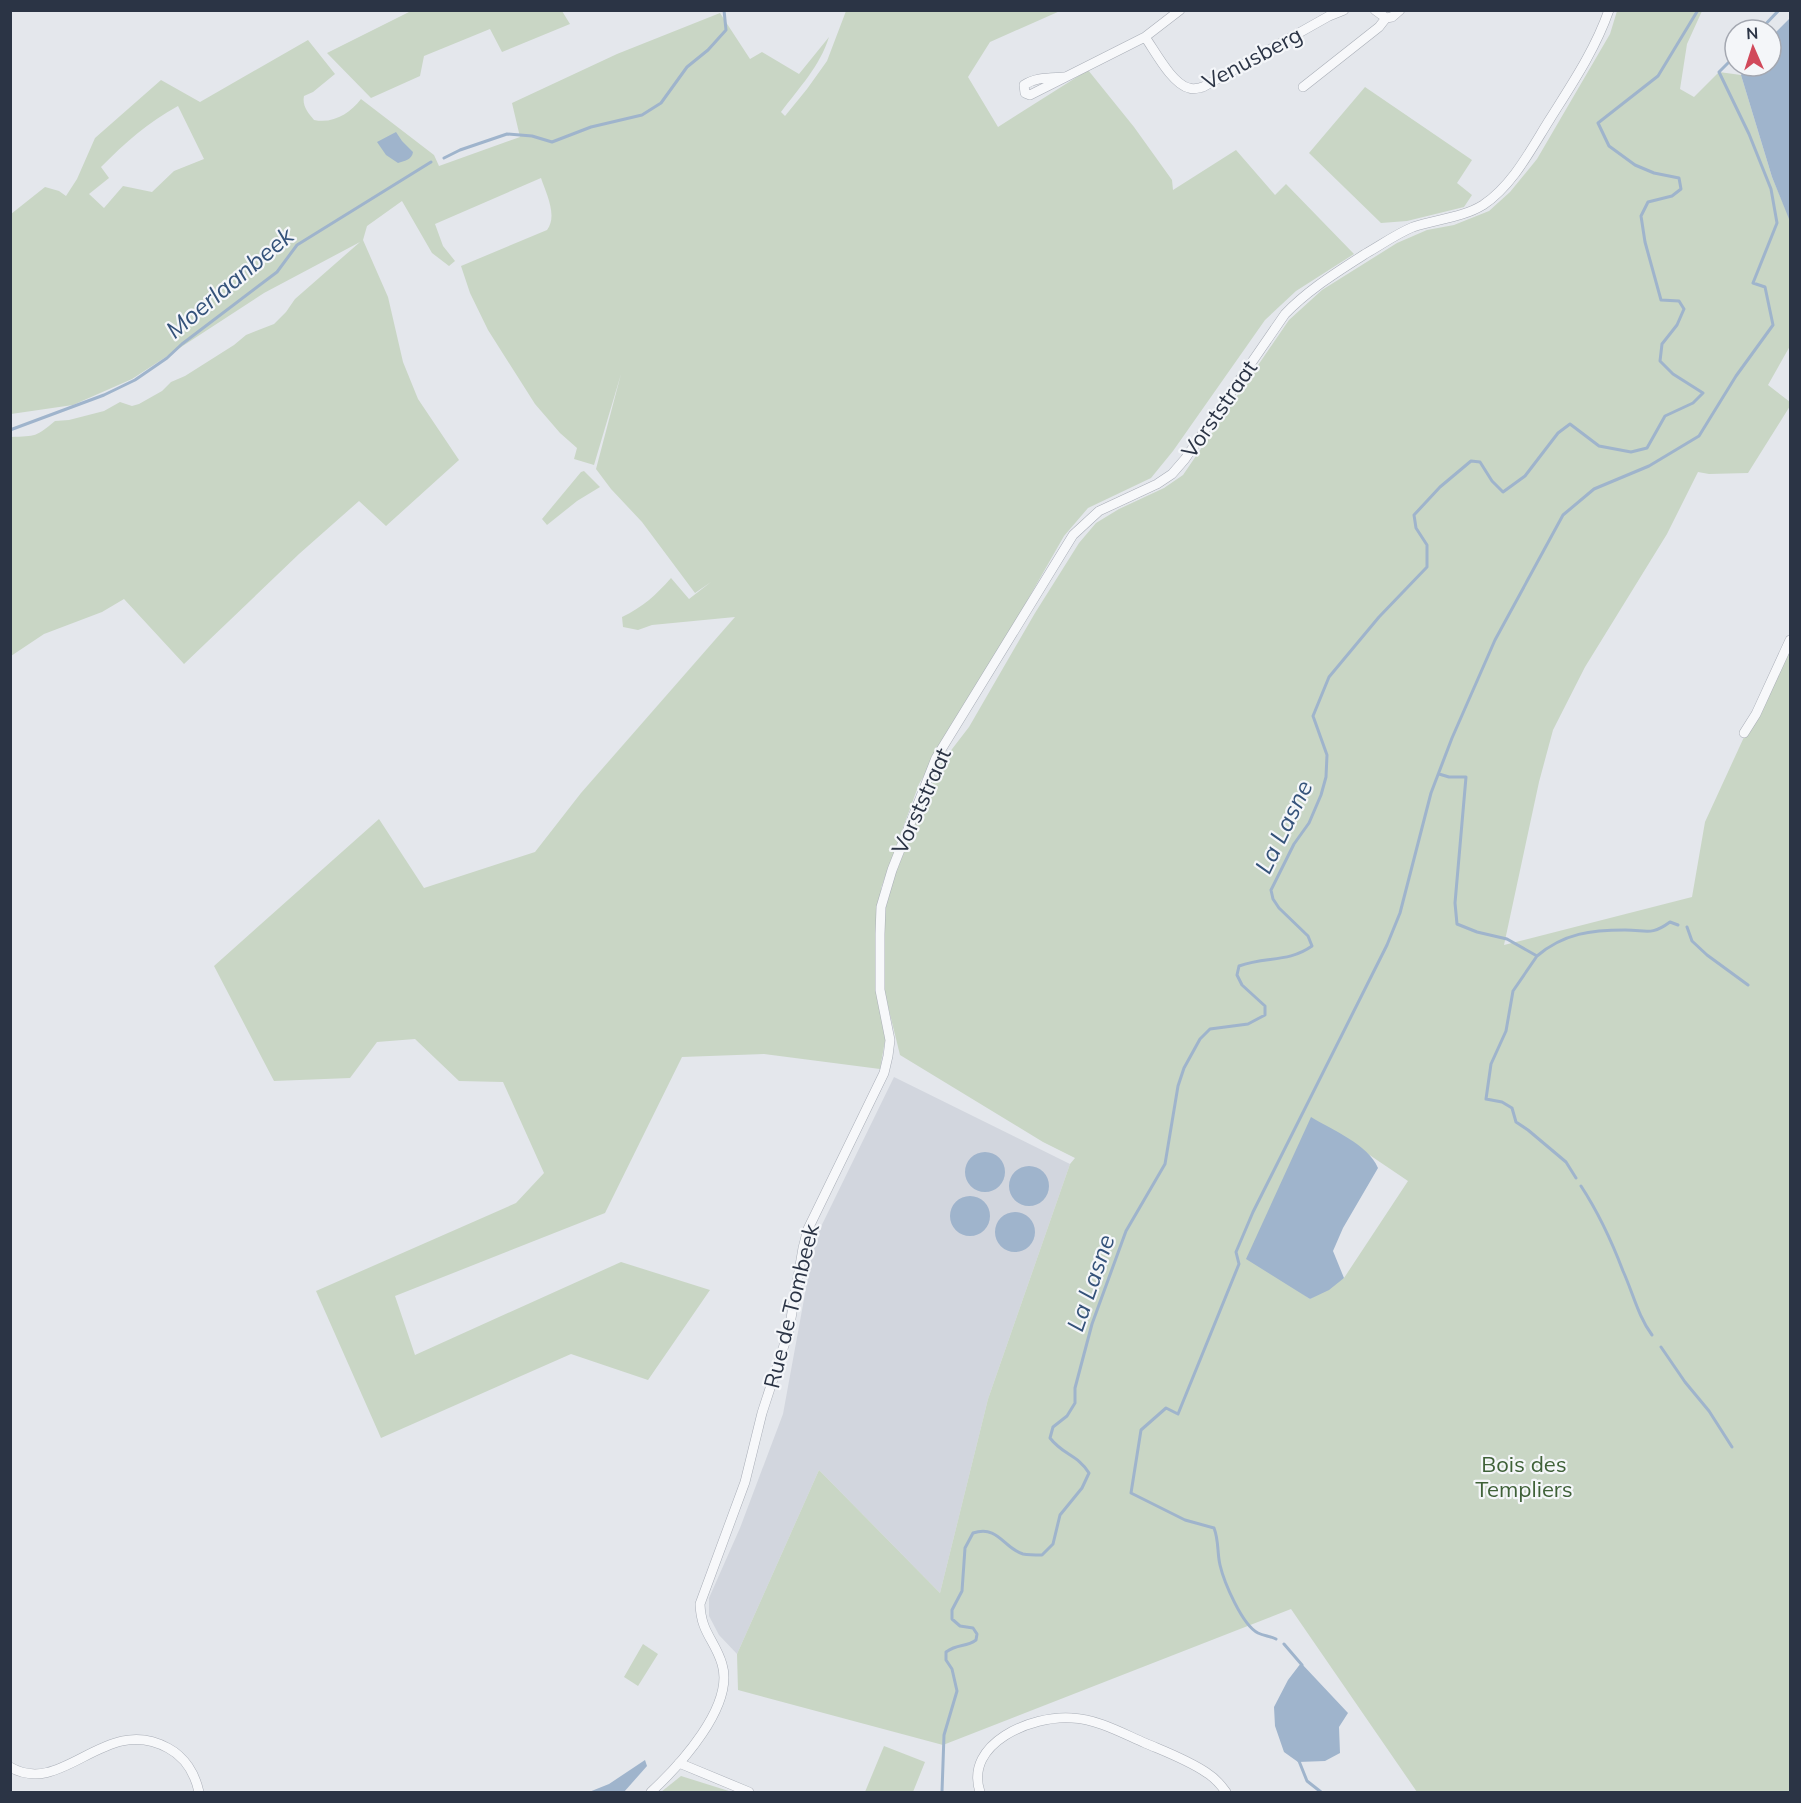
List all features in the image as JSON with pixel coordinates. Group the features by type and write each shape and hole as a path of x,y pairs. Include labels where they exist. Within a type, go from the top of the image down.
{"street":[{"path":"1064,77 1146,37 1180,10"},
{"name":"Venusberg","path":"1146,37 1173,76 1186,88 1194,89 1203,87 1329,16 1344,10"},
{"path":"1374,10 1386,18"},
{"path":"1303,87 1379,27 1386,18 1392,17 1400,10"},
{"name":"Vorststraat","path":"892,870 936,758 1073,535 1099,511 1157,484 1172,474 1185,459 1285,314 1299,299 1394,236 1413,227 1468,213 1497,193 1520,166 1582,67 1602,32 1609,10"},
{"path":"1744,733 1756,714 1791,639"},
{"name":"Rue de Tombeek","path":"651,1792 680,1763 698,1740 722,1696 725,1680 723,1665 704,1630 700,1604 745,1482 762,1413 789,1330 808,1229 884,1073 890,1040 880,990 881,907 892,870"},
{"path":"980,1792 979,1766 989,1747 1014,1731 1054,1719 1070,1717 1086,1719 1103,1725 1187,1761 1209,1774 1226,1792"},
{"path":"10,1767 34,1775 56,1772 111,1743 130,1738 145,1739 160,1743 184,1760 192,1772 199,1792"},
{"path":"680,1763 749,1792"}],"shaded area":[{"path":"894,1077 1070,1164 988,1399 940,1593 819,1470 737,1654 719,1635 709,1616 709,1598 740,1528 783,1414 815,1239"}],"green space":[{"path":"411,11 562,11 570,24 502,52 490,29 424,56 420,76 371,98 327,53"},
{"name":"Bois des Templiers","path":"846,11 1060,11 990,42 968,77 998,127 1088,70 1134,127 1172,180 1173,190 1236,150 1275,195 1286,184 1354,254 1296,291 1265,320 1173,451 1151,478 1088,508 1064,536 919,784 881,888 885,952 885,910 892,882 939,766 969,727 1035,613 1079,543 1096,523 1119,509 1164,488 1183,475 1289,320 1322,290 1397,243 1427,230 1454,225 1489,211 1510,192 1537,159 1610,34 1617,11 1702,11 1687,44 1680,89 1694,97 1719,72 1723,73 1723,78 1742,78 1772,177 1790,220 1790,346 1768,385 1790,402 1790,406 1748,473 1698,472 1667,534 1585,667 1553,730 1539,782 1504,945 1692,897 1705,822 1790,637 1790,1792 1417,1792 1291,1609 943,1745 738,1690 737,1654 819,1470 940,1593 988,1399 1070,1164 1075,1158 1043,1142 900,1055 887,1002 888,1024 880,1069 764,1054 682,1057 605,1213 395,1296 415,1355 621,1262 710,1290 648,1380 571,1354 381,1438 316,1291 516,1203 544,1173 503,1082 459,1081 415,1039 377,1042 350,1078 274,1081 214,966 379,819 424,888 535,852 581,793 735,617 652,625 638,630 623,627 622,617 649,600 671,578 689,599 711,582 695,593 642,522 596,469 621,374 594,465 574,459 577,448 560,433 535,404 488,330 470,293 461,266 547,230 551,211 541,178 435,224 443,246 455,261 449,266 432,253 402,201 367,226 363,240 388,297 403,362 418,399 459,460 386,526 359,501 299,554 184,664 124,599 102,612 44,634 11,656 11,437 35,435 55,421 69,420 104,411 120,402 132,406 139,404 162,391 171,382 185,376 234,345 246,335 274,324 295,299 360,242 264,293 132,379 73,405 11,414 11,214 45,187 59,191 66,196 77,179 95,138 161,80 200,102 308,40 335,74 313,92 304,96 305,106 314,120 335,119 352,109 361,99 434,155 439,166 520,137 512,103 617,54 720,13 750,59 762,52 799,74 829,37 815,67 781,112 785,116 827,61","holes":["178,106 204,159 174,171 152,192 123,186 104,208 89,194 109,178 101,167 119,149 156,119","1337,1133 1408,1181 1344,1278 1310,1299 1293,1287"]},
{"path":"1365,87 1472,160 1457,183 1472,195 1464,207 1407,221 1381,223 1309,153"},
{"path":"584,471 600,487 577,501 547,525 542,519"},
{"path":"643,1644 658,1654 638,1686 624,1677"},
{"path":"884,1746 925,1762 913,1792 865,1792"},
{"path":"681,1776 732,1792 661,1792"}],"water":[{"path":"1790,18 1789,219 1772,177 1742,78 1783,78 1783,25"},
{"path":"396,132 413,152 405,161 398,163 386,155 377,142"},
{"path":"1311,1117 1358,1145 1373,1159 1378,1168 1343,1228 1333,1251 1344,1278 1329,1290 1310,1299 1246,1259"},
{"path":"985,1152 999,1158 1005,1172 999,1186 985,1192 971,1186 965,1172 971,1158"},
{"path":"1029,1166 1043,1172 1049,1186 1043,1200 1029,1206 1015,1200 1009,1186 1015,1172"},
{"path":"970,1196 984,1202 990,1216 984,1230 970,1236 956,1230 950,1216 956,1202"},
{"path":"1015,1212 1029,1218 1035,1232 1029,1246 1015,1252 1001,1246 995,1232 1001,1218"},
{"path":"1301,1663 1348,1713 1339,1727 1340,1753 1325,1761 1298,1762 1284,1752 1275,1726 1274,1707 1288,1680"},
{"path":"645,1760 647,1766 624,1792 589,1792 609,1784"}],"waterway":[{"name":"Moerlaanbeek","path":"444,158 507,134 532,136 552,142 591,127 642,115 661,103 687,67 708,50 726,30 724,10"},
{"name":"La Lasne","path":"942,1792 944,1735 957,1691 952,1669 946,1660 946,1652 976,1640 977,1634 973,1628 960,1626 952,1619 952,1610 962,1591 965,1548 973,1533 982,1531 995,1535 1023,1554 1042,1555 1053,1544 1060,1515 1082,1488 1089,1473 1080,1462 1050,1438 1053,1427 1067,1416 1075,1403 1075,1388 1092,1324 1126,1231 1165,1164 1178,1086 1184,1068 1200,1039 1210,1029 1248,1024 1265,1015 1265,1006 1242,985 1237,975 1239,966 1294,955 1312,946 1308,936 1279,908 1273,899 1271,890 1294,844 1309,823 1326,777 1327,755 1313,716 1329,677 1379,617 1427,567 1427,545 1416,528 1414,515 1440,487 1471,461 1480,462 1492,481 1503,492 1525,476 1558,433 1570,424 1599,446 1631,452 1647,448 1665,416 1693,403 1703,393 1673,374 1660,361 1662,344 1677,325 1684,309 1679,301 1661,300 1645,242 1641,216 1648,202 1672,196 1681,189 1679,178 1654,173 1635,165 1609,146 1598,123 1658,76 1698,10"},
{"path":"1771,18 1779,10"},
{"path":"1276,1639 1258,1633 1240,1612 1222,1572 1214,1528 1185,1520 1131,1493 1141,1430 1166,1408 1178,1414 1239,1264 1236,1252 1253,1212 1387,945 1400,913 1431,793 1452,738 1495,640 1563,515 1594,489 1649,466 1699,436 1736,376 1773,325 1765,287 1753,283 1777,223 1771,189 1749,134 1719,72 1723,68"},
{"name":"Moerlaanbeek","path":"10,430 104,395 135,380 167,358 277,272 297,245 431,162"},
{"path":"1439,774 1449,777 1466,777 1455,903 1457,924 1477,932 1507,939 1537,956 1513,991 1506,1031 1491,1064 1486,1099 1502,1102 1512,1108 1516,1122 1566,1162 1576,1178"},
{"path":"1537,956 1558,942 1579,934 1613,930 1653,931 1670,922 1678,925"},
{"path":"1687,927 1692,941 1748,985"},
{"path":"1581,1186 1604,1227 1639,1312 1652,1335"},
{"path":"1661,1347 1709,1411 1732,1447"},
{"path":"1284,1644 1302,1665"},
{"path":"1299,1761 1307,1781 1321,1792"}]}
